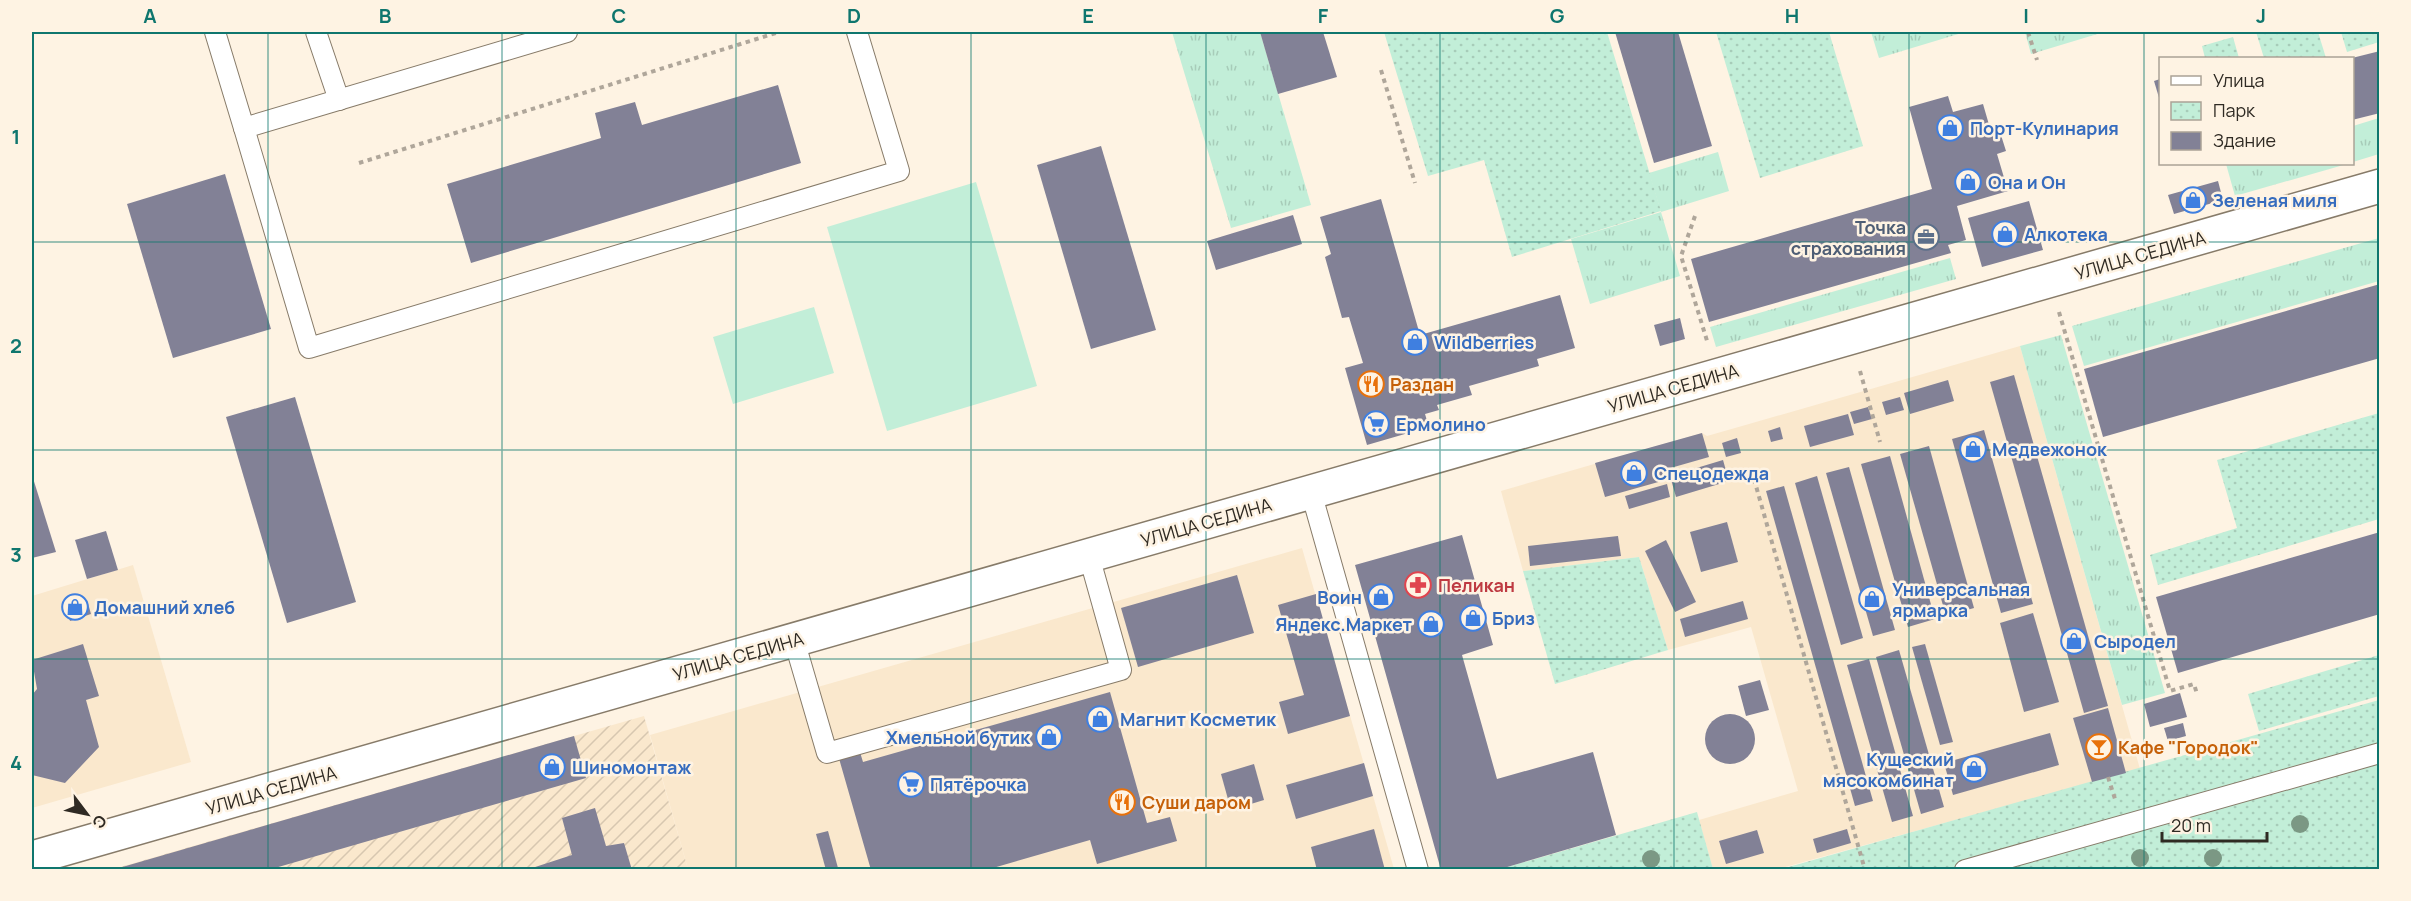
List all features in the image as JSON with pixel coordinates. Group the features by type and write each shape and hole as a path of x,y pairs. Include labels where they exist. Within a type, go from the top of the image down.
{"street":[{"name":"УЛИЦА СЕДИНА","path":"32,858 2379,186"}],"lane":[{"path":"215,32 309,348 899,171 857,32"},
{"path":"316,32 339,100"},
{"path":"244,128 567,32"},
{"path":"1311,492 1418,870"},
{"path":"794,640 827,753 1121,670 1089,556"},
{"path":"1965,870 2379,753"}],"path":[{"path":"359,163 779,32"},
{"path":"2028,32 2037,60"},
{"path":"1381,70 1415,183"},
{"path":"1695,216 1681,256 1711,352"},
{"path":"2057,304 2170,691 2194,684 2197,694"},
{"path":"1857,361 1880,442"},
{"path":"1754,479 1865,870"}],"shaded area":[{"name":"Универсальная ярмарка","path":"2020,346 2140,769 1778,869 1713,869 1699,820 1798,791 1751,627 1668,650 1639,557 1523,571 1501,491 1702,433 1707,436"},
{"path":"1302,548 1394,869 688,869 650,735"},
{"path":"133,565 191,762 32,808 32,596"},
{"path":"644,716 688,869 110,870 574,736"}],"green space":[{"path":"1172,32 1260,32 1311,205 1231,228"},
{"path":"1384,32 1607,32 1661,211 1512,257 1484,160 1428,176"},
{"path":"1716,32 1829,32 1863,146 1760,178"},
{"path":"1871,32 1965,32 1879,58"},
{"path":"2025,32 2104,32 2031,54"},
{"path":"2256,32 2318,32 2326,57 2264,57"},
{"path":"2341,32 2379,32 2379,42 2347,52"},
{"path":"2233,37 2239,57 2205,57 2202,46"},
{"path":"2379,118 2379,154 2354,162 2354,126"},
{"path":"1718,152 1729,191 1661,212 1649,173"},
{"path":"2226,165 2344,165 2235,196"},
{"path":"976,182 1037,386 887,431 827,227"},
{"path":"1661,212 1680,276 1590,304 1571,239"},
{"path":"2379,238 2379,281 2084,366 2072,326"},
{"path":"1950,258 1956,279 1716,347 1710,327"},
{"path":"814,307 834,373 733,404 713,337"},
{"path":"2061,335 2165,693 2122,705 2020,346"},
{"path":"2379,413 2379,519 2158,585 2150,555 2237,528 2217,460"},
{"path":"1639,557 1668,650 1555,684 1523,571"},
{"path":"2379,655 2379,696 2259,731 2248,694"},
{"path":"2379,700 2379,869 1778,870"},
{"path":"1697,812 1713,869 1497,870"}],"building":[{"path":"1260,32 1323,32 1337,77 1278,94"},
{"path":"1615,32 1678,32 1712,146 1654,163"},
{"path":"2380,51 2380,113 2354,120 2354,58"},
{"path":"2159,79 2159,98 2154,81"},
{"path":"778,85 801,163 471,263 447,184 601,138 595,113 635,102 642,125"},
{"path":"1948,96 1953,112 1983,104 1992,135 2000,132 2006,151 1997,154 2008,191 1957,206 1966,240 1948,245 1951,253 1709,322 1691,259 1932,189 1909,107"},
{"path":"1101,146 1156,330 1091,349 1037,165"},
{"path":"225,174 271,329 173,358 127,204"},
{"path":"2218,181 2223,200 2174,214 2168,195"},
{"path":"1381,199 1420,335 1560,295 1575,348 1537,359 1539,366 1469,386 1472,395 1437,405 1439,410 1425,414 1429,427 1367,445 1345,368 1363,363 1349,317 1342,318 1325,257 1331,254 1320,217"},
{"name":"Алкотека","path":"2029,201 2043,250 1982,267 1968,218"},
{"path":"1293,215 1302,244 1216,270 1207,241"},
{"path":"2380,284 2380,358 2103,437 2084,369"},
{"path":"1680,318 1685,339 1660,346 1654,325"},
{"path":"2014,375 2108,706 2084,713 1990,382"},
{"path":"1948,380 1954,401 1910,414 1904,393"},
{"path":"295,397 356,602 287,623 226,417"},
{"path":"1900,397 1904,410 1886,415 1882,402"},
{"path":"1868,407 1872,419 1854,424 1850,412"},
{"path":"1848,414 1854,435 1810,447 1804,426"},
{"path":"1780,427 1783,439 1771,442 1768,431"},
{"path":"1984,430 2033,604 2001,613 1952,439"},
{"path":"1702,433 1709,457 1667,469 1669,479 1605,497 1595,463"},
{"path":"1737,438 1741,453 1726,457 1722,443"},
{"path":"1929,446 1974,608 1946,616 1900,454"},
{"path":"1890,456 1935,619 1908,627 1861,464"},
{"path":"1723,460 1729,481 1676,497 1670,476"},
{"path":"1849,467 1895,630 1873,636 1826,473"},
{"path":"32,475 56,552 32,558"},
{"path":"1817,476 1863,638 1841,645 1795,483"},
{"path":"1667,484 1670,497 1629,509 1625,496"},
{"path":"1784,486 1873,801 1855,806 1766,491"},
{"path":"1727,522 1738,562 1701,572 1690,532"},
{"path":"106,531 118,570 87,579 75,540"},
{"path":"2380,532 2380,614 2178,673 2156,597"},
{"path":"1462,535 1493,645 1462,655 1497,779 1593,752 1616,835 1497,870 1441,870 1355,565"},
{"path":"1618,536 1621,556 1530,566 1528,546"},
{"path":"1666,540 1696,602 1675,612 1645,551"},
{"path":"1237,575 1254,633 1138,667 1121,608"},
{"path":"1316,594 1350,716 1288,734 1279,702 1304,695 1278,605"},
{"path":"87,600 91,614 70,621 66,606"},
{"path":"1743,601 1748,619 1685,637 1680,619"},
{"path":"2033,613 2059,702 2024,712 2000,623"},
{"path":"83,644 99,696 86,700 99,747 65,783 32,775 32,695 37,689 32,660"},
{"path":"1925,644 1953,742 1940,745 1912,647"},
{"path":"1899,650 1944,807 1921,814 1876,657"},
{"path":"1869,659 1913,816 1892,822 1847,665"},
{"path":"1760,680 1769,710 1746,716 1738,686"},
{"path":"1110,692 1147,823 1170,817 1177,841 1097,864 1090,840 986,870 871,870 838,755 859,749 863,762"},
{"path":"2180,693 2187,717 2150,727 2144,704"},
{"path":"2108,708 2126,773 2092,782 2073,718"},
{"path":"1730,714 1744,718 1751,725 1755,739 1751,753 1744,760 1730,764 1716,760 1709,753 1705,739 1709,725 1716,718"},
{"path":"2183,723 2186,736 2168,741 2164,728"},
{"path":"2050,733 2059,765 1953,795 1944,763"},
{"path":"574,736 586,778 268,870 112,870"},
{"path":"1364,763 1373,796 1296,819 1286,785"},
{"path":"1254,764 1264,800 1231,810 1221,774"},
{"path":"595,808 606,846 624,843 632,870 526,870 572,855 562,818"},
{"path":"1374,829 1385,870 1317,870 1311,847"},
{"path":"1847,829 1851,843 1817,853 1813,839"},
{"path":"1757,830 1764,853 1726,864 1719,841"},
{"path":"828,831 838,868 834,870 826,870 816,834"}],"place":[{"name":"Порт-Кулинария","path":"1950,128"},
{"name":"Она и Он","path":"1968,182"},
{"name":"Зеленая миля","path":"2193,200"},
{"name":"Алкотека","path":"2005,234"},
{"name":"Точка страхования","path":"1926,237"},
{"name":"Wildberries","path":"1415,342"},
{"name":"Раздан","path":"1371,384"},
{"name":"Ермолино","path":"1376,424"},
{"name":"Медвежонок","path":"1973,449"},
{"name":"Спецодежда","path":"1634,473"},
{"name":"Пеликан","path":"1418,585"},
{"name":"Воин","path":"1381,597"},
{"name":"Универсальная ярмарка","path":"1872,599"},
{"name":"Домашний хлеб","path":"75,607"},
{"name":"Бриз","path":"1473,618"},
{"name":"Яндекс.Маркет","path":"1431,624"},
{"name":"Сыродел","path":"2074,641"},
{"name":"Магнит Косметик","path":"1100,719"},
{"name":"Хмельной бутик","path":"1049,737"},
{"name":"Кафе \"Городок\"","path":"2099,747"},
{"name":"Шиномонтаж","path":"552,767"},
{"name":"Кущеский мясокомбинат","path":"1974,769"},
{"name":"Пятёрочка","path":"911,784"},
{"name":"Суши даром","path":"1122,802"}]}
